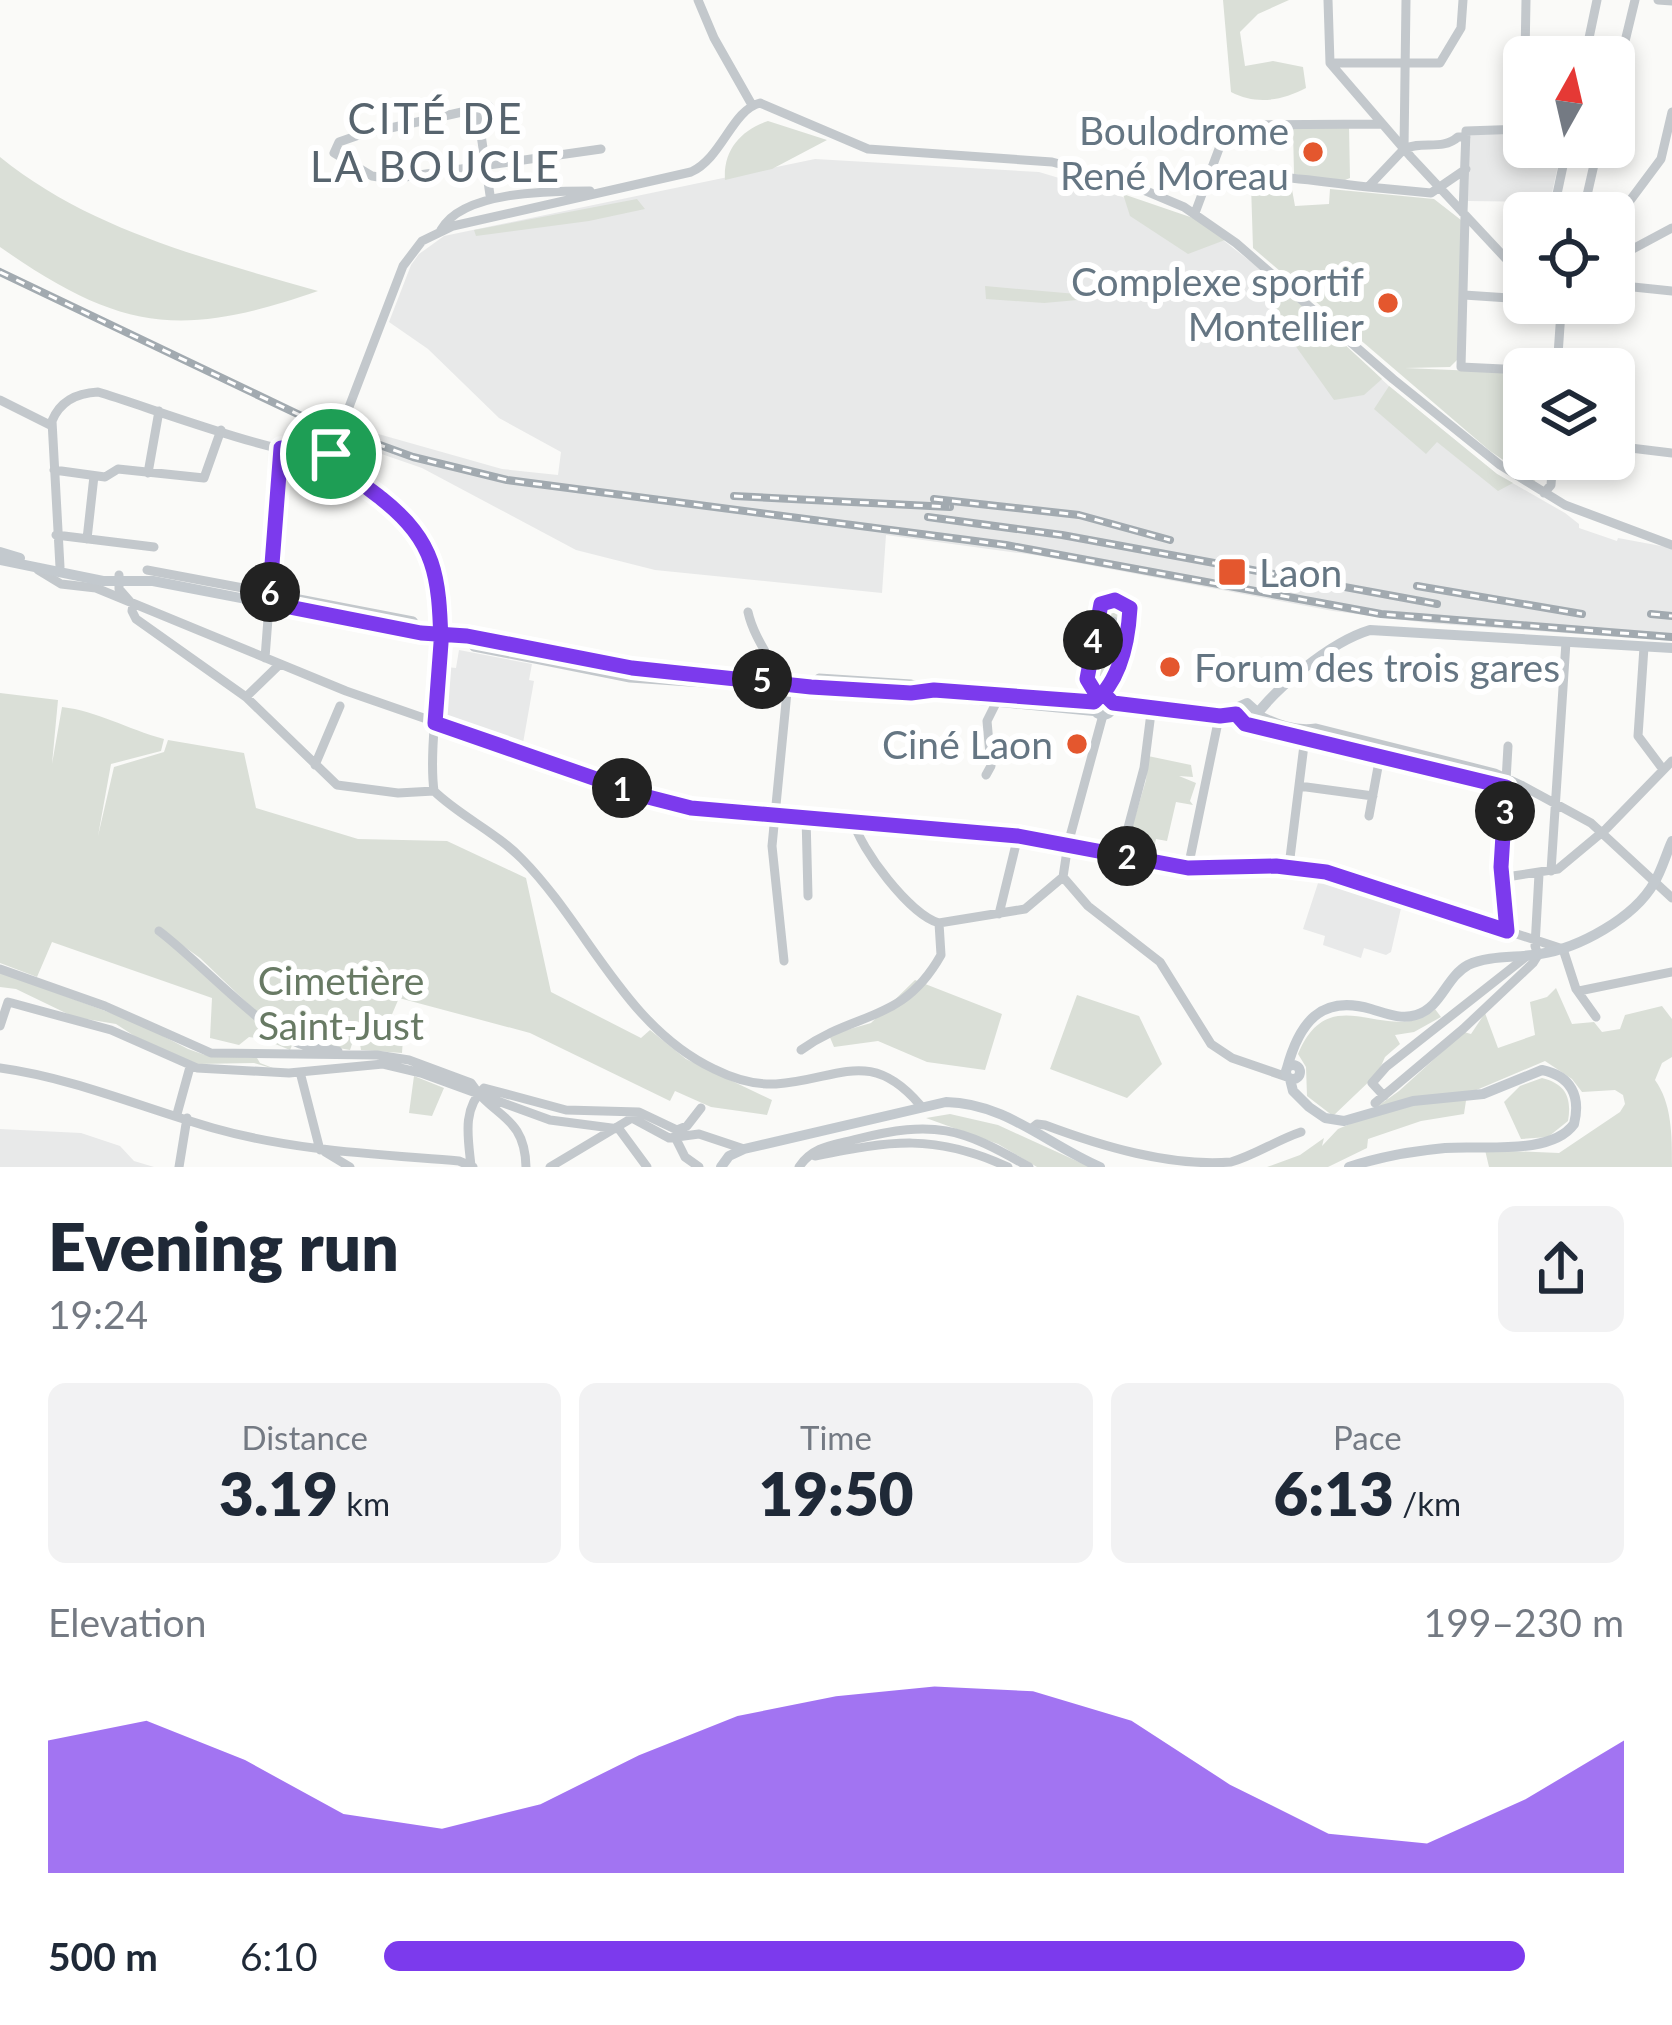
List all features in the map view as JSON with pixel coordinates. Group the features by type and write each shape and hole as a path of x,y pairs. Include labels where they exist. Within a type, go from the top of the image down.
{"main road":[{"path":"0,556 117,585 150,576 421,633 467,636 632,668 811,687 1103,705 1218,722 1247,714 1328,654 1360,633 1376,629 1672,648"},
{"path":"38,567 60,568 117,585"},
{"path":"925,693 934,690 1220,716 1247,714"},
{"path":"1349,1167 1443,1148 1519,1146 1558,1139 1574,1124 1575,1094 1565,1080 1541,1070 1484,1094 1414,1101 1351,1120 1325,1118 1293,1091 1288,1073 1302,1027 1325,1010 1356,1005 1415,1016 1476,962 1538,949 1563,949 1592,938 1640,901 1654,883 1672,841"},
{"path":"721,1167 729,1156 744,1149 946,1102 973,1104 1032,1128 1060,1150 1100,1167"}],"street":[{"path":"698,0 748,108"},
{"path":"1328,0 1330,63 1503,253"},
{"path":"1404,149 1406,0"},
{"path":"1330,63 1433,65 1443,60 1461,28 1463,0"},
{"path":"1525,36 1526,0"},
{"path":"1589,36 1597,0"},
{"path":"1626,36 1635,0"},
{"path":"1658,0 1672,2"},
{"path":"748,108 772,106 876,150 1029,159 1077,167 1148,190 1195,213 1237,243 1462,436 1544,494 1672,545"},
{"path":"490,195 487,166 483,107 359,135 335,147 341,160 385,179 487,166 602,148"},
{"path":"441,230 680,177 700,168 748,108"},
{"path":"1635,193 1660,159 1672,112"},
{"path":"1195,213 1221,137 1232,127 1381,124"},
{"path":"1503,129 1469,128 1466,137 1461,367 1503,369"},
{"path":"1368,187 1404,149 1448,145 1458,136 1466,137"},
{"path":"1208,186 1220,181 1297,177 1431,193 1466,169"},
{"path":"60,568 52,426 63,404 91,392 281,448 316,456 333,450 412,251 441,230 449,218 490,195 608,192"},
{"path":"1635,248 1672,229"},
{"path":"1635,287 1672,291"},
{"path":"1464,295 1503,298"},
{"path":"0,400 52,426"},
{"path":"148,473 159,411"},
{"path":"54,470 109,477 118,469 204,478 221,430"},
{"path":"265,658 281,448"},
{"path":"1635,449 1672,453"},
{"path":"333,450 407,519 424,540 433,570 441,634 434,791"},
{"path":"87,538 94,476"},
{"path":"1544,494 1551,480"},
{"path":"56,541 87,538 154,547"},
{"path":"38,567 56,541"},
{"path":"117,585 133,604 280,664 665,802 1018,836 1188,868 1289,866 1326,872 1507,931 1538,949"},
{"path":"853,820 866,851 925,917 939,923 1029,907 1063,877 1103,705 1126,632 1130,608 1115,600 1101,604 1087,679 1103,705"},
{"path":"133,604 136,619 246,697 337,785 398,793 434,791 524,861 645,1016 702,1063 764,1084 861,1068 898,1084 920,1106"},
{"path":"748,612 751,627 778,668 787,692 772,846 784,961"},
{"path":"1095,628 1110,620 1126,632"},
{"path":"1538,949 1402,1054 1372,1083 1379,1100 1463,1029 1538,949 1566,642"},
{"path":"1513,876 1545,873 1602,832 1667,765 1638,736 1644,646"},
{"path":"246,697 280,664"},
{"path":"986,775 991,766 987,721 997,701"},
{"path":"315,765 340,706"},
{"path":"1120,854 1144,768 1151,712"},
{"path":"1247,714 1305,737 1530,789 1602,832 1672,898"},
{"path":"1247,714 1304,730 1313,728 1381,751"},
{"path":"1188,868 1218,722"},
{"path":"1289,866 1305,737"},
{"path":"1507,931 1501,867 1508,746"},
{"path":"1369,815 1381,751"},
{"path":"1299,786 1373,796"},
{"path":"806,816 808,896"},
{"path":"999,914 1018,836"},
{"path":"1063,877 1088,906 1160,962 1211,1044 1232,1058 1288,1073"},
{"path":"801,1050 836,1028 888,1011 910,994 941,955 939,923"},
{"path":"159,931 196,958 267,1024 301,1044 342,1054"},
{"path":"1563,949 1579,991 1596,1017"},
{"path":"0,969 105,1006 211,1052 388,1056 425,1065 471,1083 476,1097 511,1119 526,1150 526,1167"},
{"path":"1579,991 1672,972"},
{"path":"0,1026 8,1003 111,1030 190,1066 301,1072 383,1064 421,1072 476,1097 550,1120 619,1129 646,1167"},
{"path":"179,1167 190,1066"},
{"path":"3,1069 306,1150 459,1160 472,1167"},
{"path":"301,1072 320,1150 350,1167"},
{"path":"898,1084 904,1096 903,1110"},
{"path":"472,1167 467,1126 476,1097 488,1088 558,1109 639,1112 677,1130 687,1126 701,1108"},
{"path":"553,1166 638,1118 665,1137 699,1134 744,1149"},
{"path":"1032,1128 1045,1125 1116,1151 1190,1166 1234,1161 1301,1132"},
{"path":"802,1162 816,1150 904,1127 928,1126 982,1143 1029,1167"},
{"path":"676,1139 685,1157 699,1167"},
{"path":"802,1162 896,1140 956,1148 1008,1167"},
{"path":"305,1167 306,1150"}],"shaded area":[{"path":"1469,131 1503,132 1503,168 1557,168 1552,192 1503,192 1503,201 1468,201"},
{"path":"815,159 1039,172 1196,219 1278,283 1389,386 1503,480 1565,513 1579,528 1617,541 1672,548 1672,641 1333,611 1041,556 886,535 882,593 655,570 576,550 422,468 344,441 350,426 502,469 558,475 561,452 499,418 428,349 389,322 411,265 444,236"},
{"path":"459,650 532,664 529,680 534,681 523,743 448,717 441,707 446,667 456,668"},
{"path":"1320,877 1358,895 1402,904 1391,952 1386,955 1364,948 1361,958 1323,945 1325,936 1303,929"},
{"path":"0,1129 81,1133 120,1146 134,1161 154,1167 0,1167"}],"green space":[{"path":"1223,0 1289,0 1258,14 1240,32 1245,66 1273,61 1303,67 1306,88 1268,100 1231,92"},
{"path":"768,121 827,140 772,169 725,180 727,159 736,143"},
{"name":"Complexe sportif Montellier","path":"1349,127 1350,178 1340,182 1294,174 1293,129"},
{"path":"0,157 73,205 152,240 318,291 227,316 188,320 152,318 81,296 0,247"},
{"name":"Complexe sportif Montellier","path":"1291,184 1295,206 1329,204 1330,189 1434,199 1461,220 1458,359 1450,367 1405,368 1503,372 1503,460 1253,248 1251,185"},
{"path":"1123,194 1196,219 1225,240 1188,254 1130,216"},
{"path":"637,199 645,209 476,236 474,230"},
{"path":"1278,283 1382,379 1364,395 1334,400 1262,290"},
{"path":"985,286 1111,297 1044,303 986,299"},
{"path":"1389,386 1503,480 1513,483 1498,491 1437,442 1426,454 1374,409"},
{"path":"1116,609 1121,612 1119,643 1109,678 1091,674 1099,630"},
{"name":"Cimetière Saint-Just","path":"0,693 58,700 52,764 62,707 164,739 161,751 111,764 98,836 114,767 164,752 168,740 244,753 256,808 358,839 447,841 526,878 551,992 641,1038 650,1030 686,1059 772,1100 767,1115 711,1107 675,1091 670,1101 530,1033 399,998 390,1019 404,1024 402,1053 361,1050 360,1044 352,1044 350,1050 299,1041 270,1025 200,958 161,930 265,1027 293,1043 290,1050 263,1039 249,1037 239,1045 210,1038 212,998 52,942 37,977 0,963"},
{"path":"1148,756 1191,765 1193,777 1179,776 1196,783 1193,805 1176,802 1167,841 1156,839 1154,849 1127,844 1146,780"},
{"path":"0,972 138,1023 205,1055 257,1058 278,1070 254,1063 197,1064 116,1024 74,1017 16,989 0,987"},
{"path":"915,980 1002,1014 985,1070 927,1062 878,1041 834,1047 829,1035 871,1023"},
{"path":"1556,988 1572,1024 1594,1022 1602,1032 1620,1029 1625,1015 1662,1006 1672,1019 1672,1057 1662,1063 1655,1080 1668,1109 1672,1167 1489,1167 1485,1150 1559,1153 1625,1104 1623,1095 1615,1090 1582,1092 1545,1061 1467,1094 1464,1114 1421,1121 1368,1139 1367,1148 1328,1167 1267,1167 1300,1155 1324,1138 1322,1146 1338,1129 1399,1091 1464,1032 1471,1034 1485,1013 1498,1048 1535,1035 1530,1002 1547,997"},
{"path":"1077,995 1139,1016 1162,1064 1127,1098 1050,1069"},
{"path":"1435,1009 1441,1017 1414,1032 1395,1035 1400,1044 1385,1057 1378,1073 1333,1116 1307,1096 1306,1067 1298,1054 1311,1031 1327,1019 1344,1016 1399,1022"},
{"path":"414,1076 444,1088 432,1116 409,1113"},
{"path":"1542,1078 1566,1093 1568,1121 1548,1137 1521,1139 1504,1102 1520,1086"},
{"path":"950,1114 998,1125 1090,1167 1037,1167 998,1144 926,1118"}],"railway":[{"path":"0,272 308,419 413,457 507,480 1006,545 1381,614 1672,637"},
{"path":"734,496 950,507"},
{"path":"934,499 1079,515 1170,540"},
{"path":"928,517 1062,535 1437,604"},
{"path":"1417,586 1582,614"},
{"path":"1651,614 1672,616"}],"place":[{"name":"Boulodrome René Moreau","path":"1313,152"},
{"name":"Complexe sportif Montellier","path":"1388,303"},
{"name":"Laon","path":"1232,572"},
{"name":"Forum des trois gares","path":"1170,667"},
{"name":"Ciné Laon","path":"1077,744"}],"district":[{"name":"CITÉ DE LA BOUCLE","path":"436,142"}],"route":[{"path":"331,454 321,457 281,448 269,603 421,633 441,634 458,636 467,636 632,668 811,687 1094,702 1098,697 1106,696 1120,662 1130,614 1123,602 1104,601 1099,608 1087,679 1098,697 1109,697 1113,703 1236,714 1245,724 1506,787 1501,867 1507,931 1326,872 1276,866 1188,868 1018,836 691,808 435,723 441,643 441,634 441,619 430,553 407,519 331,454"}]}
